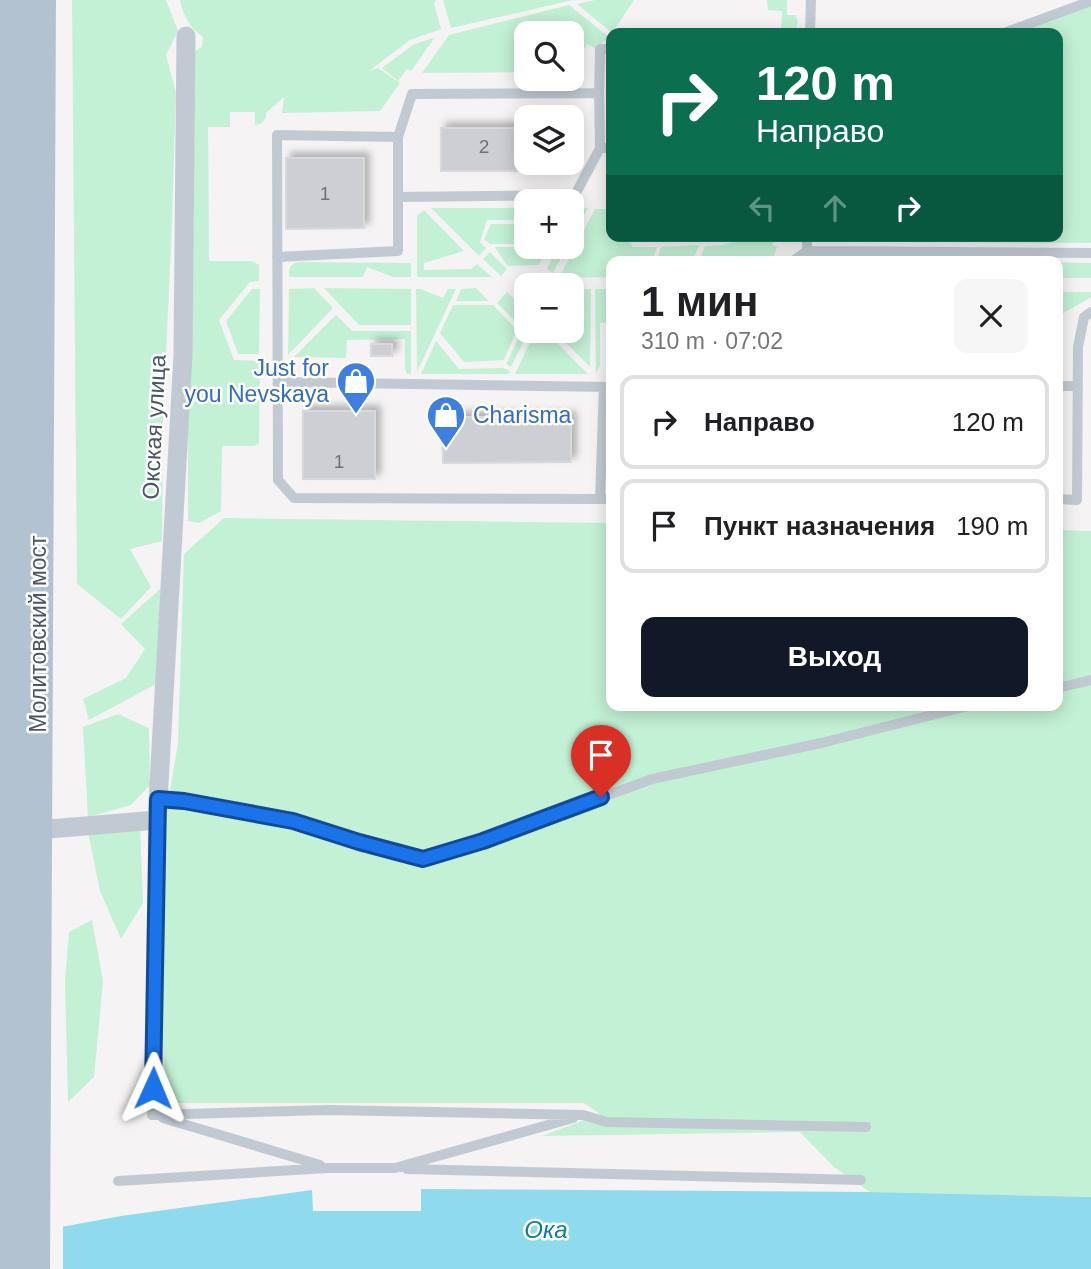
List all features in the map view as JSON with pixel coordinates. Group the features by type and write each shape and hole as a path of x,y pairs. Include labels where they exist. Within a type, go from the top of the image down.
{"main road":[{"name":"Молитовский мост","path":"9,1269 11,0"},
{"name":"Молитовский мост","path":"35,1269 41,0"}],"street":[{"name":"Окская улица","path":"157,820 183,355 186,36"},
{"path":"0,833 157,820"}],"lane":[{"path":"810,28 811,0"},
{"path":"1018,28 1091,1"},
{"path":"398,197 575,195 605,148 599,93 600,49 606,49"},
{"path":"277,257 398,251 398,137 412,94 599,93"},
{"path":"398,137 277,135 278,480 294,498 605,499 606,443"},
{"path":"807,242 807,251"},
{"path":"800,256 807,251 1091,253"},
{"path":"1063,499 1077,500 1078,347 1084,317 1091,312"},
{"path":"278,382 606,387"},
{"path":"1063,386 1077,386"},
{"path":"1063,687 1091,681"},
{"path":"158,799 184,801 293,821 423,859 483,841 652,779 821,743 948,711"},
{"path":"152,1115 157,820"},
{"path":"152,1115 328,1111 583,1115 607,1122 866,1127"},
{"path":"152,1115 327,1168"},
{"path":"396,1168 583,1115"},
{"path":"118,1181 327,1168 861,1180"}],"green space":[{"path":"72,0 166,0 178,31 166,55 176,93 163,417 162,541 130,549 151,587 121,619 77,584"},
{"path":"180,0 436,0 434,4 441,29 410,40 369,71 378,68 400,83 380,111 282,113 284,97 266,113 266,118 260,124 255,125 255,112 230,112 230,127 208,127 209,261 252,261 259,265 259,281 250,282 219,320 234,360 260,361 259,443 254,446 222,446 221,511 199,523 188,521 188,127 193,52 202,47 203,37 188,21"},
{"path":"443,0 573,0 451,28"},
{"path":"595,0 634,0 615,28 606,28 577,4"},
{"path":"767,0 787,0 787,15 795,15 798,21 796,28 781,28 782,11 768,10"},
{"path":"569,5 606,35 606,40 596,49 587,44 584,49 584,21 514,21 514,72 422,73 449,35"},
{"path":"1091,5 1091,243 964,242 1063,242 1063,28 1032,28"},
{"path":"435,37 411,71 407,69 398,81 382,68 413,45"},
{"path":"431,208 514,208 514,220 487,220 480,242 486,248 479,256"},
{"path":"595,209 606,209 606,242 629,242 633,247 657,247 654,256 606,256 606,277 584,278 584,273 562,273 569,259 584,259 584,230"},
{"path":"424,210 464,251 424,263 424,270 471,269 477,264 492,277 417,277 417,216"},
{"path":"491,224 514,224 514,244 490,244 484,239"},
{"path":"773,242 772,245 777,247 774,256 701,256 705,246"},
{"path":"699,245 695,256 658,256 661,247"},
{"path":"495,247 514,247 514,259 542,259 539,265 507,266"},
{"path":"490,252 507,269 501,276 483,259"},
{"path":"552,259 561,259 553,273 547,269"},
{"path":"298,262 411,263 411,277 393,277 367,267 363,277 289,277 290,267"},
{"path":"1063,262 1091,263 1091,278 1063,278"},
{"path":"314,288 333,308 288,355 289,289"},
{"path":"324,288 411,289 411,325 359,325"},
{"path":"476,288 489,301 456,301 461,289"},
{"path":"252,289 260,289 259,354 238,354 226,321"},
{"path":"416,289 443,298 448,289 456,289 417,372"},
{"path":"584,289 591,289 590,367 566,343 584,343"},
{"path":"595,289 606,289 606,322 600,323 600,365 596,373"},
{"path":"507,292 514,299 514,320 497,303"},
{"path":"1063,292 1091,292 1091,297 1063,313"},
{"path":"453,305 493,305 514,327 514,337 504,360 464,362 440,333"},
{"path":"336,315 352,331 411,331 411,374 407,374 405,369 405,339 347,340 346,358 294,357"},
{"path":"436,341 459,369 504,368 510,371 508,374 421,374"},
{"path":"516,343 523,343 511,367 506,364"},
{"path":"530,343 557,343 588,374 515,374"},
{"path":"224,518 606,523 606,711 1063,711 1063,530 1091,531 1091,1197 870,1192 834,1167 800,1132 542,1136 600,1114 584,1103 167,1103 162,1032 165,818 178,744 184,554"},
{"path":"160,589 160,647 156,684 89,720 83,699 126,678 145,649 121,624"},
{"path":"118,714 149,728 150,785 131,805 88,817 83,727"},
{"path":"140,825 143,903 121,939 100,891 88,832"},
{"path":"92,920 103,981 94,1077 68,1102 65,981 69,932"}],"water":[{"name":"Ока","path":"421,1189 870,1192 1091,1197 1091,1269 0,1269 56,1228 121,1216 312,1190 313,1211 421,1211"}],"pier":[{"path":"63,1223 63,1269 0,1269 0,1244"}],"building":[{"path":"441,128 514,128 514,171 441,171"},
{"path":"286,158 364,158 364,228 286,229"},
{"path":"371,344 392,344 392,356 371,356"},
{"path":"303,411 375,411 375,479 303,479"},
{"path":"442,417 571,417 571,462 443,463"}],"tram line":[{"path":"18,1269 21,0"}],"railway":[{"path":"0,1 5,0"}],"place":[{"name":"Just for you Nevskaya","path":"356,415"},
{"name":"Charisma","path":"446,449"}],"route":[{"path":"153,1088 158,799 184,801 293,821 423,859 483,841 601,797"}]}
